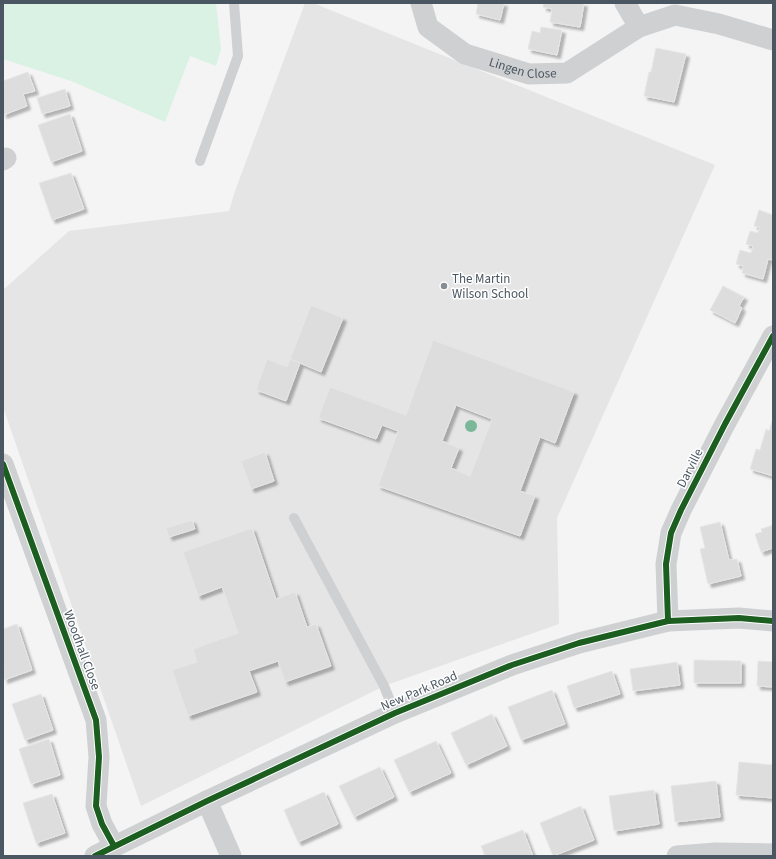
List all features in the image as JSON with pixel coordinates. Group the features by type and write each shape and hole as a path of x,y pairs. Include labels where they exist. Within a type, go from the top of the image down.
{"street":[{"name":"Lingen Close","path":"421,3 428,27 465,54 528,74 567,73 639,27 676,15 719,24 773,40"},
{"path":"625,3 639,27"},
{"name":"Darville","path":"668,621 666,564 671,533 681,510 718,438 773,336"},
{"name":"Woodhall Close","path":"3,464 96,720 99,757 96,806 102,824 114,846"},
{"name":"New Park Road","path":"95,856 207,801 395,713 512,665 579,642 668,621 739,618 773,621"},
{"path":"207,801 231,856"},
{"path":"677,856 723,852 773,854"}],"lane":[{"path":"200,161 238,56 234,3"},
{"path":"294,518 384,686 395,713"}],"shaded area":[{"name":"The Martin Wilson School","path":"305,3 313,3 715,165 557,518 559,624 384,686 141,806 3,407 3,290 69,231 229,211 235,191"}],"green space":[{"path":"3,3 216,3 221,49 216,66 190,56 165,122 71,81 3,59"}],"building":[{"path":"478,3 504,3 500,20 476,14"},
{"path":"544,3 584,3 580,27 550,22 552,9 543,7"},
{"path":"541,27 562,30 557,55 528,49 532,31 540,33"},
{"path":"656,48 686,54 674,102 644,96"},
{"path":"28,72 35,91 23,94 27,106 3,115 3,81"},
{"path":"65,89 70,106 42,114 37,98"},
{"path":"70,114 82,151 51,162 38,125"},
{"path":"71,173 84,209 52,220 39,183"},
{"path":"759,210 773,215 773,258 772,260 768,259 763,279 742,273 743,266 736,264 740,250 751,253 753,246 746,244 750,231 758,233 760,227 754,226"},
{"path":"723,286 744,297 739,306 742,308 735,323 710,310"},
{"path":"311,305 343,318 321,372 290,359"},
{"path":"433,340 574,392 555,443 540,437 520,491 535,496 520,536 378,486 398,431 382,425 376,439 318,418 330,387 406,415","holes":["456,405 492,419 470,476 451,468 459,448 442,441"]},
{"path":"267,359 287,367 290,359 300,363 286,401 256,390"},
{"path":"773,418 773,476 750,469 756,449 760,450 766,429 769,431"},
{"path":"265,452 274,481 251,489 241,461"},
{"path":"192,520 195,529 169,537 166,528"},
{"path":"720,522 729,560 737,559 741,576 708,584 700,549 705,548 700,527"},
{"path":"773,525 773,548 761,552 755,534 762,532 761,529"},
{"path":"252,528 276,599 295,592 307,627 316,624 331,666 285,682 278,661 249,671 257,692 188,716 172,670 197,662 193,649 238,633 222,587 198,596 183,552"},
{"path":"17,624 32,670 4,680 3,629"},
{"path":"694,660 741,661 741,683 694,683"},
{"path":"758,661 773,662 773,687 757,686"},
{"path":"677,662 680,685 633,691 630,669"},
{"path":"612,671 620,694 574,708 567,686"},
{"path":"552,690 565,724 521,740 508,707"},
{"path":"41,694 53,730 25,740 12,704"},
{"path":"492,714 507,746 466,765 451,733"},
{"path":"49,739 60,775 31,784 19,749"},
{"path":"436,741 451,773 409,792 394,760"},
{"path":"739,762 773,765 773,798 736,795"},
{"path":"380,767 394,797 354,817 339,786"},
{"path":"716,781 720,817 675,822 671,786"},
{"path":"654,790 659,824 614,831 609,796"},
{"path":"324,792 338,824 298,842 284,810"},
{"path":"52,794 65,833 36,843 23,803"},
{"path":"581,806 594,840 553,856 540,823"},
{"path":"523,830 533,856 485,856 481,846"}],"cycle path":[{"path":"668,621 666,564 671,533 681,510 725,424 773,336"},
{"path":"3,464 96,720 99,757 96,806 102,824 114,846"},
{"path":"95,856 207,801 395,713 512,665 579,643 668,621 739,618 773,621"}],"place":[{"name":"The Martin Wilson School","path":"444,286"}]}
